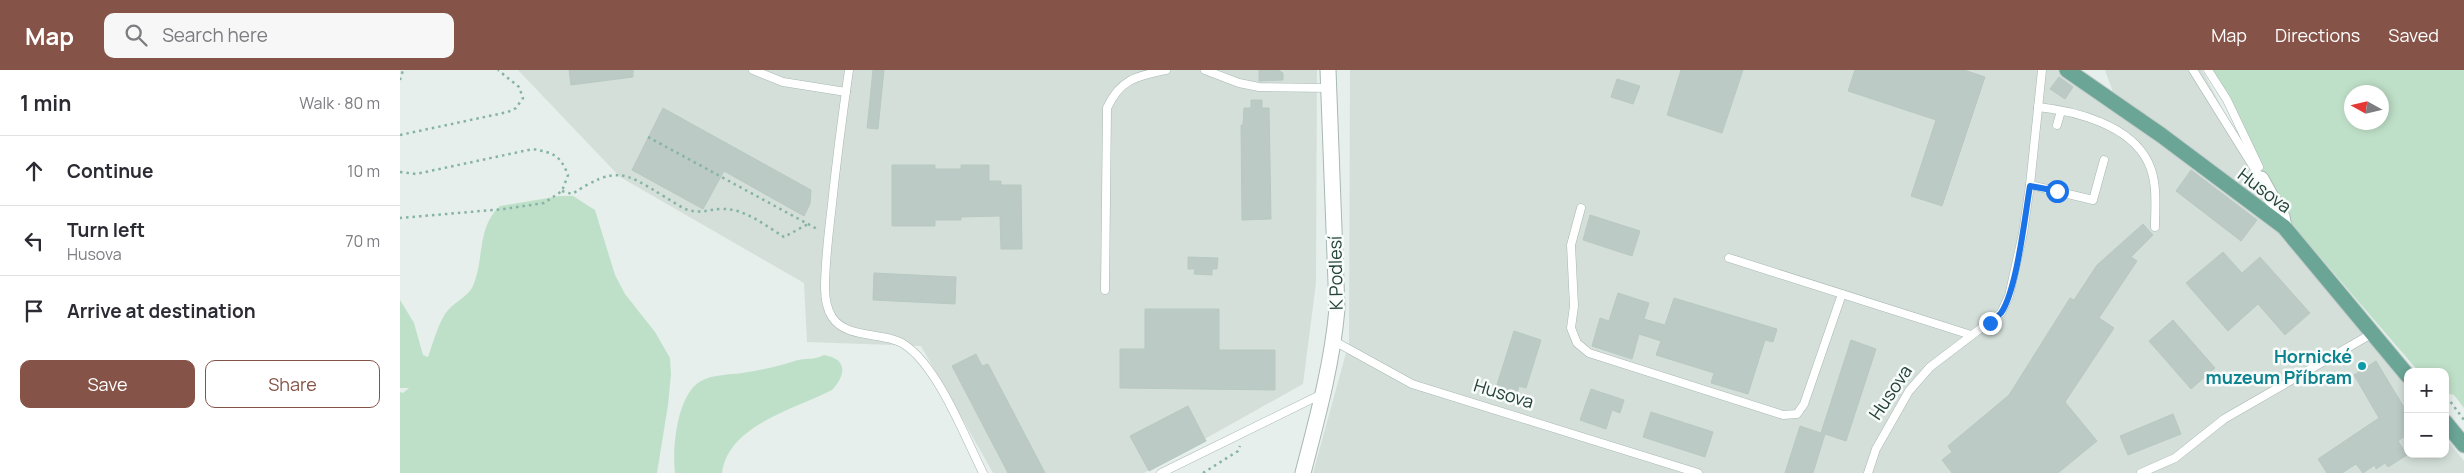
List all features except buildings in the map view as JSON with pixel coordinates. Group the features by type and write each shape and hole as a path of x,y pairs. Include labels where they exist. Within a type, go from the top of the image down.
{"main road":[{"name":"Husova","path":"2067,70 2161,135 2284,227 2404,371"},
{"path":"2449,427 2464,445"}],"street":[{"name":"K Podlesí","path":"1303,473 1324,393 1334,341 1337,309 1328,70"},
{"path":"2261,179 2282,217 2284,227"}],"lane":[{"path":"753,70 782,82 846,92"},
{"path":"848,70 829,236 825,289 827,305 833,319 843,326 856,332 884,336 904,344 921,358 945,397 983,473"},
{"path":"1105,290 1107,108 1115,91 1134,78 1166,70"},
{"path":"1205,70 1239,83 1259,87 1329,88"},
{"name":"Husova","path":"1868,473 1876,449 1909,391 1930,367 2001,313 2009,296 2023,233 2030,186 2042,70"},
{"path":"2193,70 2261,179"},
{"path":"2208,70 2227,100 2262,174 2261,179"},
{"path":"2038,107 2061,111 2117,129 2134,143 2148,162 2155,185 2155,227"},
{"path":"2057,125 2061,111"},
{"path":"2030,186 2093,200 2104,160"},
{"path":"1581,208 1571,245 1574,306 1571,328 1577,343 1589,354 1783,415 1797,414 1804,404 1842,294"},
{"path":"1729,258 1971,335"},
{"path":"2141,473 2175,458 2224,419 2373,333"},
{"name":"Husova","path":"1334,341 1412,384 1698,473"},
{"path":"1161,473 1244,430 1324,393"}],"path":[{"path":"400,80 403,70"},
{"path":"400,135 508,112 516,108 523,98 519,87 498,70"},
{"path":"648,137 829,236"},
{"path":"400,172 416,174 533,149 551,152 562,160 568,175 562,191 544,203 504,209 400,218"},
{"path":"562,191 572,194 591,182 612,175 631,176 685,209 700,213 722,208 745,214 784,237 808,224"},
{"path":"2449,401 2464,420"},
{"path":"1203,473 1238,451 1244,430"}],"shaded area":[{"path":"518,70 1317,70 1316,283 1303,384 1144,473 993,473 921,346 807,342 804,283 620,177"},
{"path":"1350,70 2063,70 2281,227 2404,384 2404,458 2449,458 2449,442 2464,461 2464,473 1313,473 1349,342"},
{"path":"2105,70 2202,70 2281,220 2114,95"}],"green space":[{"path":"2210,70 2464,70 2464,408 2454,395 2449,394 2449,368 2416,368 2288,220"},
{"path":"560,196 573,196 595,210 615,275 625,294 655,332 670,358 671,374 668,405 657,473 400,473 400,392 403,393 409,388 400,388 400,300 414,323 423,355 428,357 437,330 445,314 472,288 476,278 484,234 492,215 500,206"},
{"path":"824,355 837,360 842,368 840,379 832,390 765,421 750,431 737,442 727,456 722,473 675,473 674,450 681,409 686,397 701,381 716,376 756,371 798,360 818,358"}],"place":[{"name":"Hornické muzeum Příbram","path":"2362,366"}],"route":[{"path":"1990,323 2001,313 2009,296 2023,233 2030,186 2057,191"}]}
